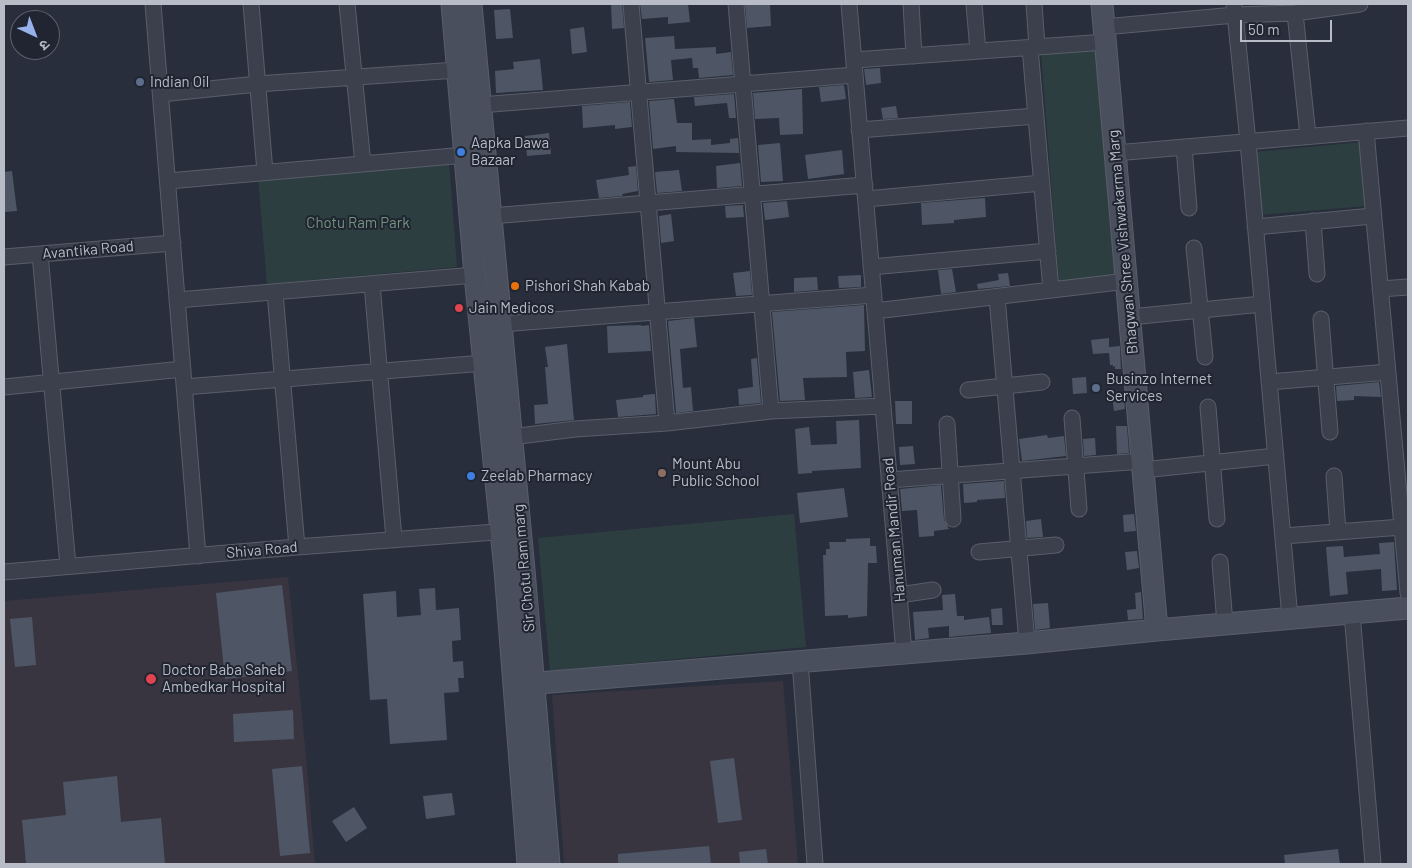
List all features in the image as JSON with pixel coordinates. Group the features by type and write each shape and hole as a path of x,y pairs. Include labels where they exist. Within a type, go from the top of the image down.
{"street":[{"path":"153,4 198,556"},
{"path":"251,4 265,172"},
{"path":"346,4 363,164"},
{"name":"Sir Chotu Ram marg","path":"452,4 484,363 511,531 524,684 549,864"},
{"name":"Sir Chotu Ram marg","path":"471,4 511,436 511,531"},
{"path":"631,4 667,423"},
{"path":"736,4 771,411"},
{"name":"Hanuman Mandir Road","path":"849,4 904,653"},
{"path":"911,4 914,56"},
{"path":"974,4 978,51"},
{"path":"1034,4 1033,47 1036,116 1051,290"},
{"name":"Bhagwan Shree Vishwakarma Marg","path":"1102,4 1157,630"},
{"path":"480,105 743,84 854,68 914,56 1033,47 1234,10 1295,13 1360,4"},
{"path":"1234,10 1248,142 1290,618"},
{"path":"1295,13 1308,136"},
{"path":"161,94 257,84 457,70"},
{"path":"859,130 1036,116"},
{"path":"1116,153 1408,128"},
{"path":"1366,131 1388,372 1402,447 1402,526 1408,593"},
{"path":"1184,147 1189,208"},
{"path":"168,181 465,155"},
{"path":"491,216 752,195 865,192 1042,183"},
{"path":"1255,227 1373,216"},
{"path":"1313,221 1317,274"},
{"name":"Avantika Road","path":"4,257 173,243"},
{"path":"1194,248 1204,357"},
{"path":"871,266 1048,251"},
{"path":"40,254 68,566"},
{"path":"178,300 475,275"},
{"path":"875,311 1126,282"},
{"path":"372,284 394,539"},
{"path":"1380,289 1408,287"},
{"path":"275,293 298,547"},
{"path":"501,324 874,295"},
{"path":"997,297 1026,643"},
{"path":"1130,316 1262,304"},
{"path":"1321,319 1330,432"},
{"path":"184,387 484,363"},
{"path":"4,387 183,370"},
{"path":"1269,382 1388,372"},
{"path":"968,390 1042,382"},
{"path":"511,436 575,429 667,423 771,411 884,406"},
{"path":"1208,407 1217,519"},
{"path":"1072,418 1079,509"},
{"path":"947,424 953,519"},
{"path":"889,480 1076,466 1212,463 1276,456"},
{"path":"1334,476 1338,532"},
{"path":"1283,536 1402,526"},
{"name":"Shiva Road","path":"4,572 511,531"},
{"path":"979,552 1056,545"},
{"path":"1220,562 1225,624"},
{"path":"900,595 933,590"},
{"path":"524,684 1026,643 1408,608"},
{"path":"1352,613 1373,864"},
{"path":"800,662 815,864"},
{"name":"Sir Chotu Ram marg","path":"524,684 528,864"}],"shaded area":[{"name":"Doctor Baba Saheb Ambedkar Hospital","path":"288,577 315,864 4,864 4,601"},
{"path":"783,681 798,864 564,864 552,695"}],"green space":[{"path":"1104,47 1123,278 1059,283 1041,53"},
{"path":"1362,142 1367,206 1260,215 1255,152"},
{"name":"Chotu Ram Park","path":"449,162 457,267 267,284 258,178"},
{"path":"794,514 806,647 550,671 538,538"}],"building":[{"path":"611,4 622,4 624,28 612,29"},
{"path":"640,4 688,4 690,22 668,24 668,17 642,19"},
{"path":"745,4 770,4 771,26 747,28"},
{"path":"510,9 513,38 496,39 494,10"},
{"path":"584,27 587,52 572,54 570,29"},
{"path":"674,36 675,49 716,47 716,54 731,52 733,75 699,78 698,68 693,68 692,58 671,60 673,80 649,82 645,38"},
{"path":"540,59 543,90 496,93 495,71 514,69 513,62"},
{"path":"880,68 881,83 866,85 864,69"},
{"path":"844,85 846,99 821,102 819,87"},
{"path":"802,89 803,134 780,135 779,118 755,119 753,93"},
{"path":"734,94 736,118 729,118 727,103 695,106 694,97"},
{"path":"674,99 677,123 692,123 692,140 711,139 711,145 730,143 730,139 738,138 742,186 717,188 716,166 740,163 739,153 676,152 676,146 653,149 649,101"},
{"path":"630,102 632,127 615,129 615,125 583,128 582,106"},
{"path":"896,106 898,118 883,119 881,108"},
{"path":"549,133 551,154 527,156 525,136"},
{"path":"780,143 783,181 761,182 758,145"},
{"path":"842,150 844,174 808,179 805,155"},
{"path":"636,166 638,191 622,194 623,196 599,198 596,180 629,175 628,167"},
{"path":"679,170 682,191 657,193 655,172"},
{"path":"12,171 17,211 4,212 4,172"},
{"path":"985,198 986,217 954,220 954,223 922,225 921,203"},
{"path":"787,201 789,217 765,220 763,203"},
{"path":"743,205 744,217 726,218 725,206"},
{"path":"671,214 674,241 661,243 659,216"},
{"path":"952,269 956,292 941,294 938,270"},
{"path":"750,271 752,295 736,296 733,273"},
{"path":"1008,273 1010,286 978,289 977,284 999,280 998,274"},
{"path":"861,275 861,287 839,288 838,276"},
{"path":"817,277 818,290 794,292 794,278"},
{"path":"864,305 865,351 846,352 847,377 803,378 805,400 780,401 772,312"},
{"path":"694,318 697,347 680,349 683,388 691,387 693,411 676,413 668,321"},
{"path":"649,325 651,351 608,353 607,326"},
{"path":"1109,338 1109,347 1120,346 1121,369 1115,369 1115,366 1110,365 1109,353 1093,354 1091,340"},
{"path":"567,344 574,420 535,424 534,405 548,404 545,367 548,367 545,347"},
{"path":"757,358 761,403 739,405 738,389 753,387 751,359"},
{"path":"869,370 872,397 855,398 853,372"},
{"path":"1086,377 1087,393 1073,394 1072,378"},
{"path":"1379,382 1381,397 1354,396 1354,400 1337,401 1336,386"},
{"path":"655,394 656,414 618,417 616,400"},
{"path":"1124,395 1125,409 1114,411 1112,397"},
{"path":"895,401 912,401 912,424 896,424"},
{"path":"859,420 861,468 812,471 812,473 798,474 795,429 809,427 811,445 837,444 836,421"},
{"path":"1116,426 1127,426 1129,453 1117,454"},
{"path":"1047,435 1048,438 1064,436 1066,456 1022,461 1019,439"},
{"path":"1095,438 1096,455 1084,456 1083,439"},
{"path":"913,446 915,464 900,465 899,447"},
{"path":"1004,481 1005,498 964,503 963,484"},
{"path":"941,485 944,520 949,529 934,531 934,536 919,537 917,510 902,511 900,489"},
{"path":"844,488 848,517 800,523 797,493"},
{"path":"1134,514 1136,531 1124,532 1123,515"},
{"path":"1041,519 1043,537 1027,538 1026,521"},
{"path":"870,538 870,546 876,546 877,563 868,563 867,616 848,618 848,615 825,616 823,555 826,555 826,549 830,549 829,542 846,542 846,539"},
{"path":"1394,542 1397,590 1382,591 1381,569 1346,572 1348,594 1330,596 1326,547 1343,546 1344,557 1380,554 1379,543"},
{"path":"1137,551 1139,568 1127,570 1125,552"},
{"path":"282,585 292,671 225,679 216,593"},
{"path":"435,588 436,610 459,608 461,640 452,641 453,662 463,661 464,678 458,678 459,692 444,693 447,740 390,744 387,699 370,700 363,594 396,591 397,617 421,615 419,589"},
{"path":"1141,592 1143,619 1128,620 1127,610 1136,609 1135,593"},
{"path":"955,594 957,616 964,616 964,620 989,617 991,633 949,637 949,626 928,628 929,638 915,640 913,612 943,610 942,595"},
{"path":"1048,603 1050,628 1035,630 1033,604"},
{"path":"1002,608 1003,625 992,625 991,609"},
{"path":"32,617 36,665 15,667 10,619"},
{"path":"293,710 294,739 234,742 233,714"},
{"path":"734,758 742,820 718,823 710,761"},
{"path":"302,766 310,853 280,856 272,769"},
{"path":"117,776 121,822 161,818 165,864 26,864 22,820 66,815 63,782"},
{"path":"452,793 455,815 426,819 423,796"},
{"path":"354,807 367,828 346,842 332,821"},
{"path":"709,846 711,864 618,864 618,854"},
{"path":"766,849 768,864 740,864 739,852"},
{"path":"1338,849 1340,864 1285,864 1284,855"}],"place":[{"name":"Indian Oil","path":"140,82"},
{"name":"Aapka Dawa Bazaar","path":"461,152"},
{"name":"Pishori Shah Kabab","path":"515,286"},
{"name":"Jain Medicos","path":"459,308"},
{"name":"Businzo Internet Services","path":"1096,388"},
{"name":"Mount Abu Public School","path":"662,473"},
{"name":"Zeelab Pharmacy","path":"471,476"},
{"name":"Doctor Baba Saheb Ambedkar Hospital","path":"151,679"}]}
